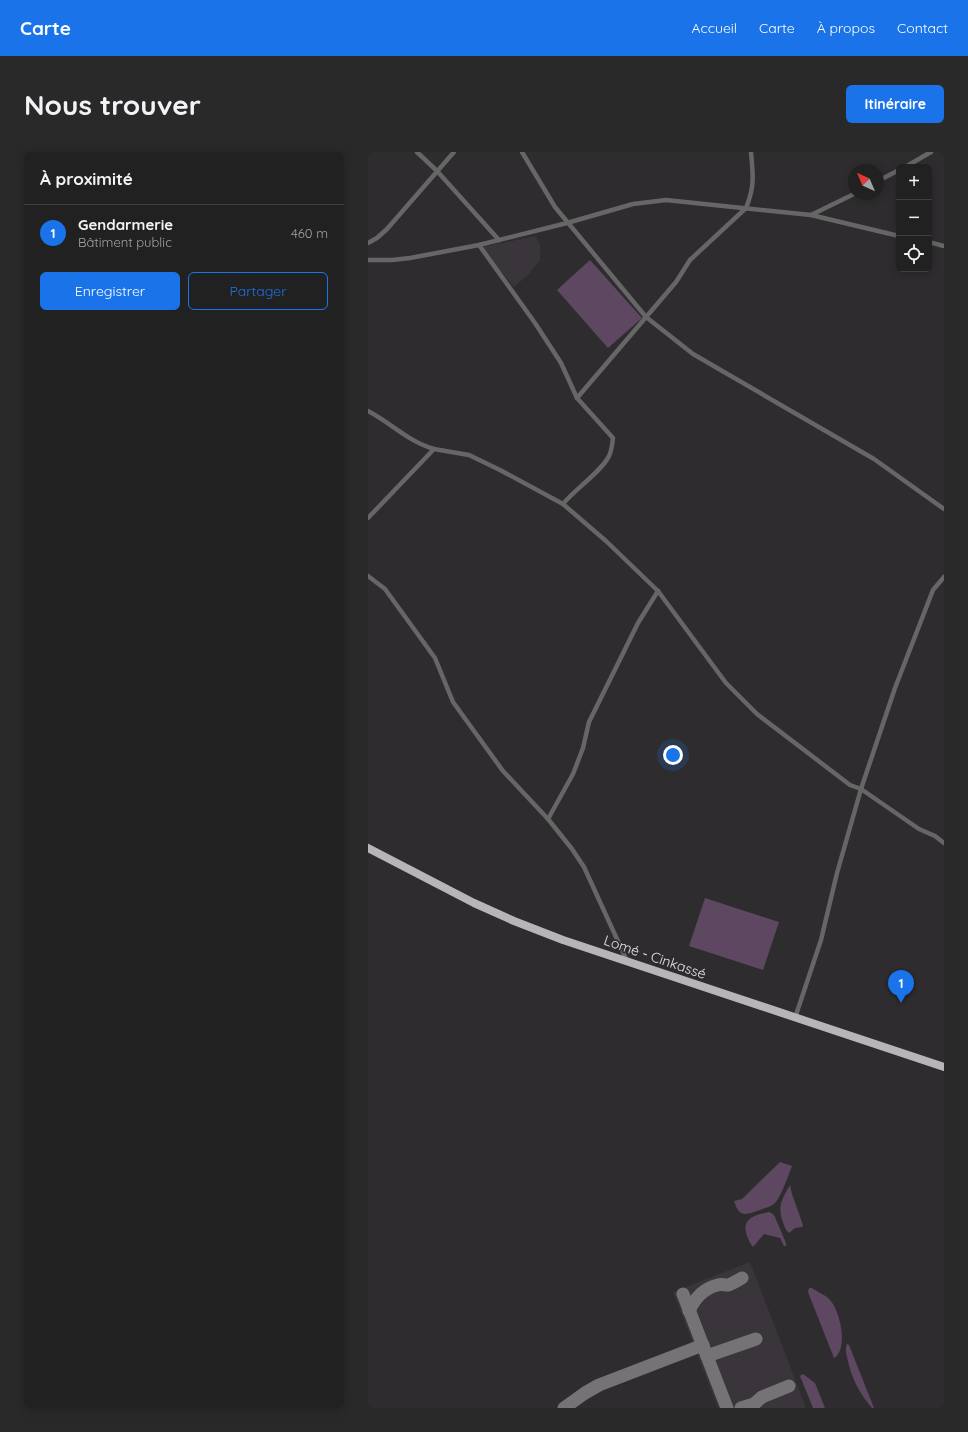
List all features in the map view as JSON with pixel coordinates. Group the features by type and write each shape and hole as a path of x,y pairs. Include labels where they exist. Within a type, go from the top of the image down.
{"highway":[{"name":"Lomé - Cinkassé","path":"368,848 474,903 563,940 944,1067"}],"street":[{"path":"417,152 437,171 498,240"},
{"path":"368,244 387,229 454,152"},
{"path":"522,152 555,207 646,317 693,354 874,459 944,509"},
{"path":"577,398 676,282 690,260 746,208 750,199 754,178 751,152"},
{"path":"910,164 931,152"},
{"path":"884,178 896,172"},
{"path":"811,215 848,197"},
{"path":"368,260 410,258 479,245 633,204 666,200 811,215 896,235"},
{"path":"932,243 944,246"},
{"path":"479,245 535,323 561,364 577,398 614,438 609,457 596,472 563,504"},
{"path":"368,411 385,421 405,436 426,447 469,455 563,504 606,541 658,591 726,683 752,709 850,785 861,789 919,829 935,836 944,843"},
{"path":"368,518 434,449"},
{"path":"368,576 385,589 435,658 453,702 503,771 548,820 572,849 584,867 628,962"},
{"path":"795,1018 821,940 837,873 861,789 894,688 933,590 944,577"},
{"path":"548,820 573,774 583,748 589,722 638,623 658,591"}],"shaded area":[{"path":"536,236 540,245 540,260 529,274 514,287 493,262 483,247"},
{"path":"590,260 642,318 608,348 557,290"},
{"path":"705,898 779,922 763,970 689,946"},
{"path":"780,1162 792,1166 780,1196 775,1203 772,1206 755,1212 747,1214 741,1213 734,1201 742,1199"},
{"path":"790,1185 803,1225 802,1227 795,1228 789,1233 784,1226 780,1209 782,1200"},
{"path":"769,1212 775,1217 786,1246 784,1246 780,1238 764,1234 753,1247 747,1236 747,1222 754,1216"},
{"path":"750,1262 806,1408 718,1408 673,1292"},
{"path":"809,1288 812,1288 828,1298 834,1305 837,1312 840,1321 842,1339 839,1354 834,1358 808,1292"},
{"path":"847,1344 849,1345 874,1408 872,1408 863,1397 853,1378 846,1353"},
{"path":"803,1374 815,1383 825,1408 813,1408 800,1376"}],"taxiway":[{"path":"689,1311 697,1298 708,1288 719,1285 728,1285 742,1278"},
{"path":"683,1294 727,1408"},
{"path":"707,1356 756,1339"},
{"path":"564,1408 599,1385 703,1345"},
{"path":"741,1408 754,1404 762,1397 789,1386"}],"place":[{"name":"Gendarmerie","path":"901,1003"}]}
